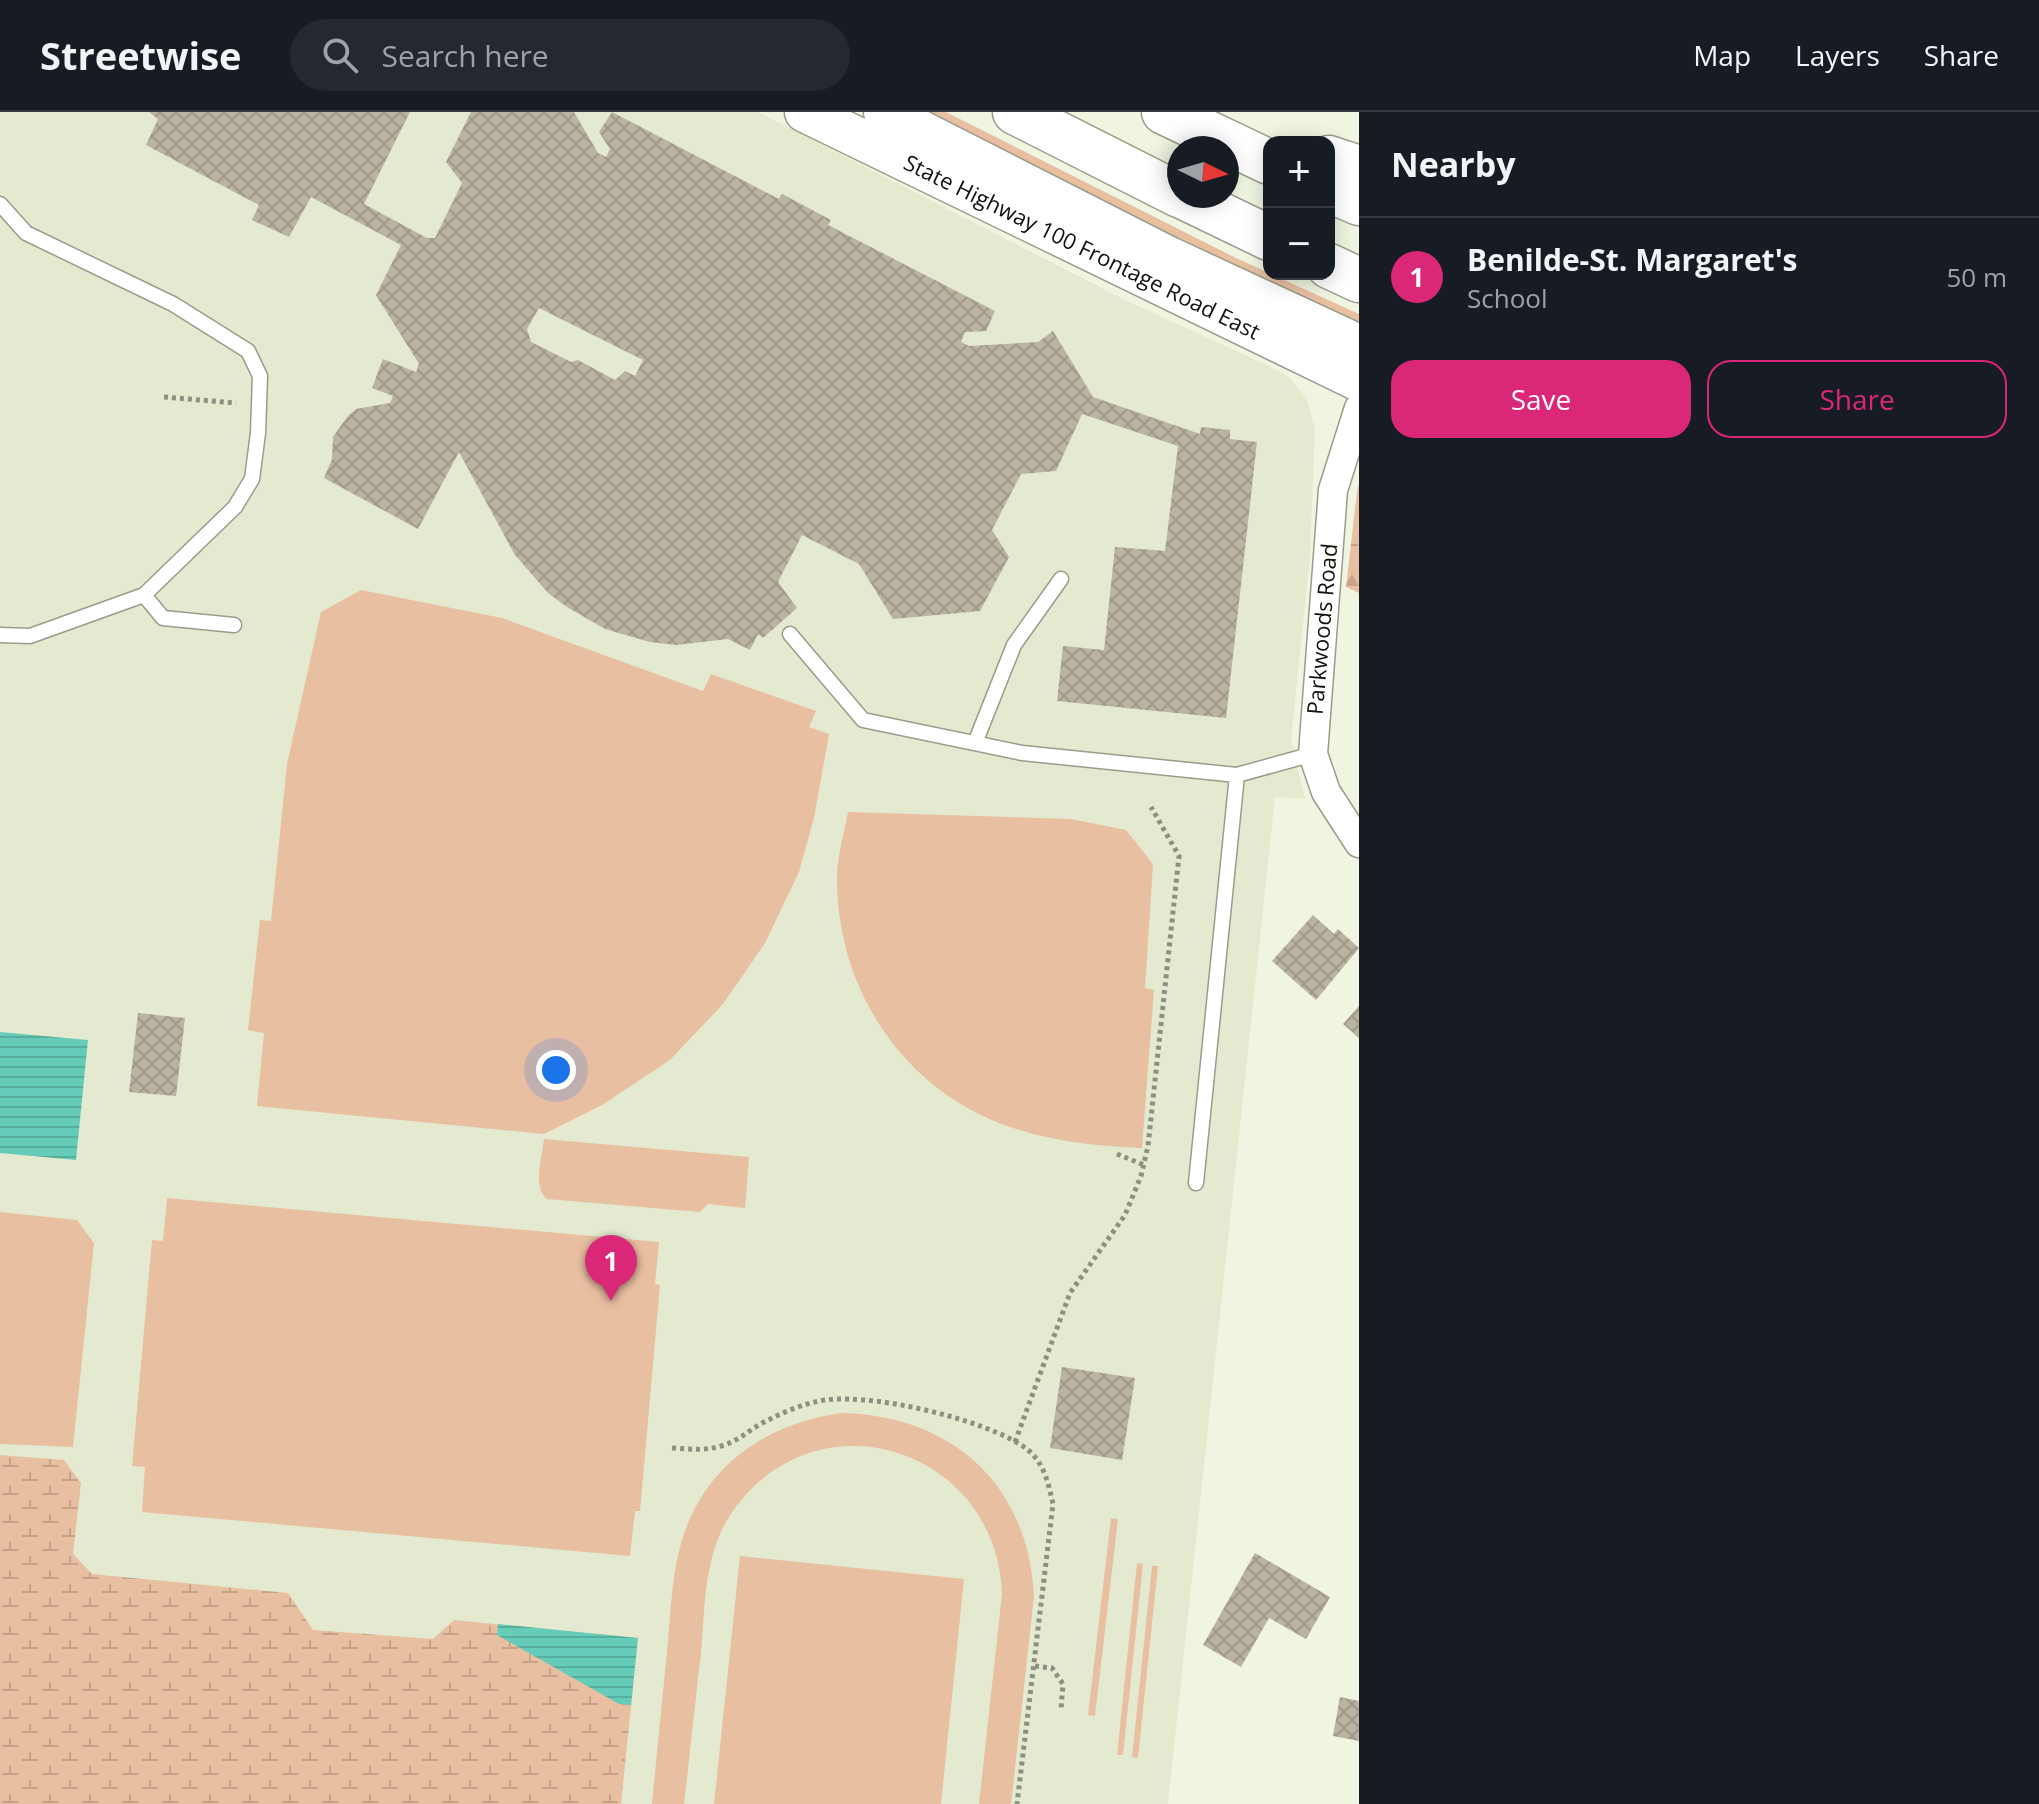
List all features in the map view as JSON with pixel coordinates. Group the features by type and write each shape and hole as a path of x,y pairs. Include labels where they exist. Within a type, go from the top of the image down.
{"highway":[{"path":"1015,112 1167,188"},
{"path":"1164,112 1263,159"},
{"path":"1194,112 1264,136"},
{"path":"1335,160 1359,168"},
{"path":"1335,193 1359,203"},
{"path":"1207,208 1263,235"},
{"path":"1335,269 1359,280"}],"street":[{"name":"State Highway 100 Frontage Road East","path":"805,112 1359,381"},
{"name":"State Highway 100 Frontage Road East","path":"884,112 1169,257 1359,345"},
{"name":"Parkwoods Road","path":"1359,408 1333,490 1313,754 1326,792 1359,843"}],"lane":[{"path":"0,635 30,636 144,595 235,507 252,479 258,433 260,376 248,351 173,304 26,233 1,209"},
{"path":"975,743 1014,645 1061,579"},
{"path":"144,595 163,618 234,625"},
{"path":"790,634 863,720 1022,753 1237,775 1313,754"},
{"path":"1196,1183 1237,775"}],"path":[{"path":"164,397 236,403"},
{"path":"1015,1442 1070,1293 1125,1215 1144,1165 1179,856 1151,807"},
{"path":"1117,1154 1144,1165"},
{"path":"672,1448 703,1450 724,1446 786,1412 817,1401 841,1398 895,1403 1015,1442 1030,1451 1048,1478 1053,1504 1017,1804"},
{"path":"1035,1666 1052,1668 1063,1684 1061,1709"}],"shaded area":[{"path":"0,112 758,112 1123,299 1275,369 1290,378 1307,399 1315,429 1310,557 1291,739 1305,799 1275,797 1168,1804 0,1804"}],"green space":[{"path":"928,112 946,112 1263,270 1263,278 1108,205"},
{"path":"1266,280 1284,280 1359,314 1359,324"},
{"path":"1359,484 1359,543 1351,544 1357,492"},
{"path":"1359,543 1359,593 1346,587 1351,544"},
{"path":"361,590 502,618 703,691 711,674 816,711 809,727 829,734 814,818 799,872 765,943 723,1004 670,1060 602,1105 544,1134 257,1106 264,1033 248,1030 260,920 271,921 287,764 321,612"},
{"path":"848,812 1071,819 1126,830 1153,864 1145,988 1154,990 1142,1148 1075,1142 1010,1127 972,1111 938,1089 909,1062 884,1031 864,997 849,960 840,920 837,879"},
{"path":"544,1139 749,1157 745,1208 708,1204 700,1212 547,1199 542,1194 539,1180"},
{"path":"167,1198 659,1242 655,1284 660,1285 640,1511 635,1511 630,1556 142,1512 145,1467 132,1466 152,1240 163,1241"},
{"path":"0,1212 77,1220 94,1243 73,1447 0,1444"},
{"path":"842,1413 882,1417 918,1427 950,1443 977,1464 1000,1490 1017,1521 1029,1556 1034,1596 1011,1804 979,1804 1002,1594 992,1543 969,1502 935,1471 894,1452 850,1446 806,1454 764,1477 729,1517 715,1548 707,1583 684,1804 652,1804 675,1571 686,1529 698,1502 735,1458 758,1442 812,1419"},
{"path":"0,1455 64,1460 81,1483 73,1554 92,1574 288,1593 313,1630 433,1639 454,1620 638,1638 621,1804 0,1804"},
{"path":"1111,1518 1118,1519 1095,1716 1088,1715"},
{"path":"740,1556 964,1579 941,1804 714,1804"},
{"path":"1137,1563 1143,1564 1123,1755 1117,1755"},
{"path":"1152,1566 1158,1566 1138,1758 1132,1757"}],"water":[{"path":"0,1032 88,1040 76,1160 0,1153"},
{"path":"498,1624 638,1638 631,1705 619,1704 497,1635"}],"building":[{"path":"149,112 410,112 364,204 427,238 435,238 462,183 446,162 471,112 574,112 598,153 606,157 610,149 599,132 612,112 779,199 782,194 831,220 828,225 995,311 986,331 965,332 961,342 969,346 1038,342 1053,331 1093,397 1200,434 1201,427 1230,430 1230,439 1257,442 1226,718 1057,701 1063,646 1104,650 1115,547 1165,551 1178,446 1082,414 1056,471 1021,474 992,530 1009,557 980,611 893,619 859,564 802,535 778,582 797,608 763,638 758,634 750,650 728,639 676,645 650,642 605,629 567,607 548,593 515,555 459,452 418,529 324,478 332,459 333,437 347,417 356,409 390,403 393,396 372,388 383,359 416,372 419,364 376,295 401,245 311,197 289,237 252,220 259,205 146,145 158,119","holes":["539,308 643,360 635,376 625,371 615,380 578,360 571,362 531,342 527,329"]},
{"path":"1313,915 1334,934 1338,929 1359,948 1316,1000 1272,961"},
{"path":"1359,1006 1359,1038 1343,1024"},
{"path":"138,1013 185,1018 176,1096 129,1092"},
{"path":"1062,1367 1135,1378 1122,1460 1050,1448"},
{"path":"1255,1553 1330,1597 1306,1639 1269,1618 1241,1667 1203,1645"},
{"path":"1340,1697 1359,1701 1359,1741 1333,1736"}],"place":[{"name":"Benilde-St. Margaret's","path":"611,1301"}]}
